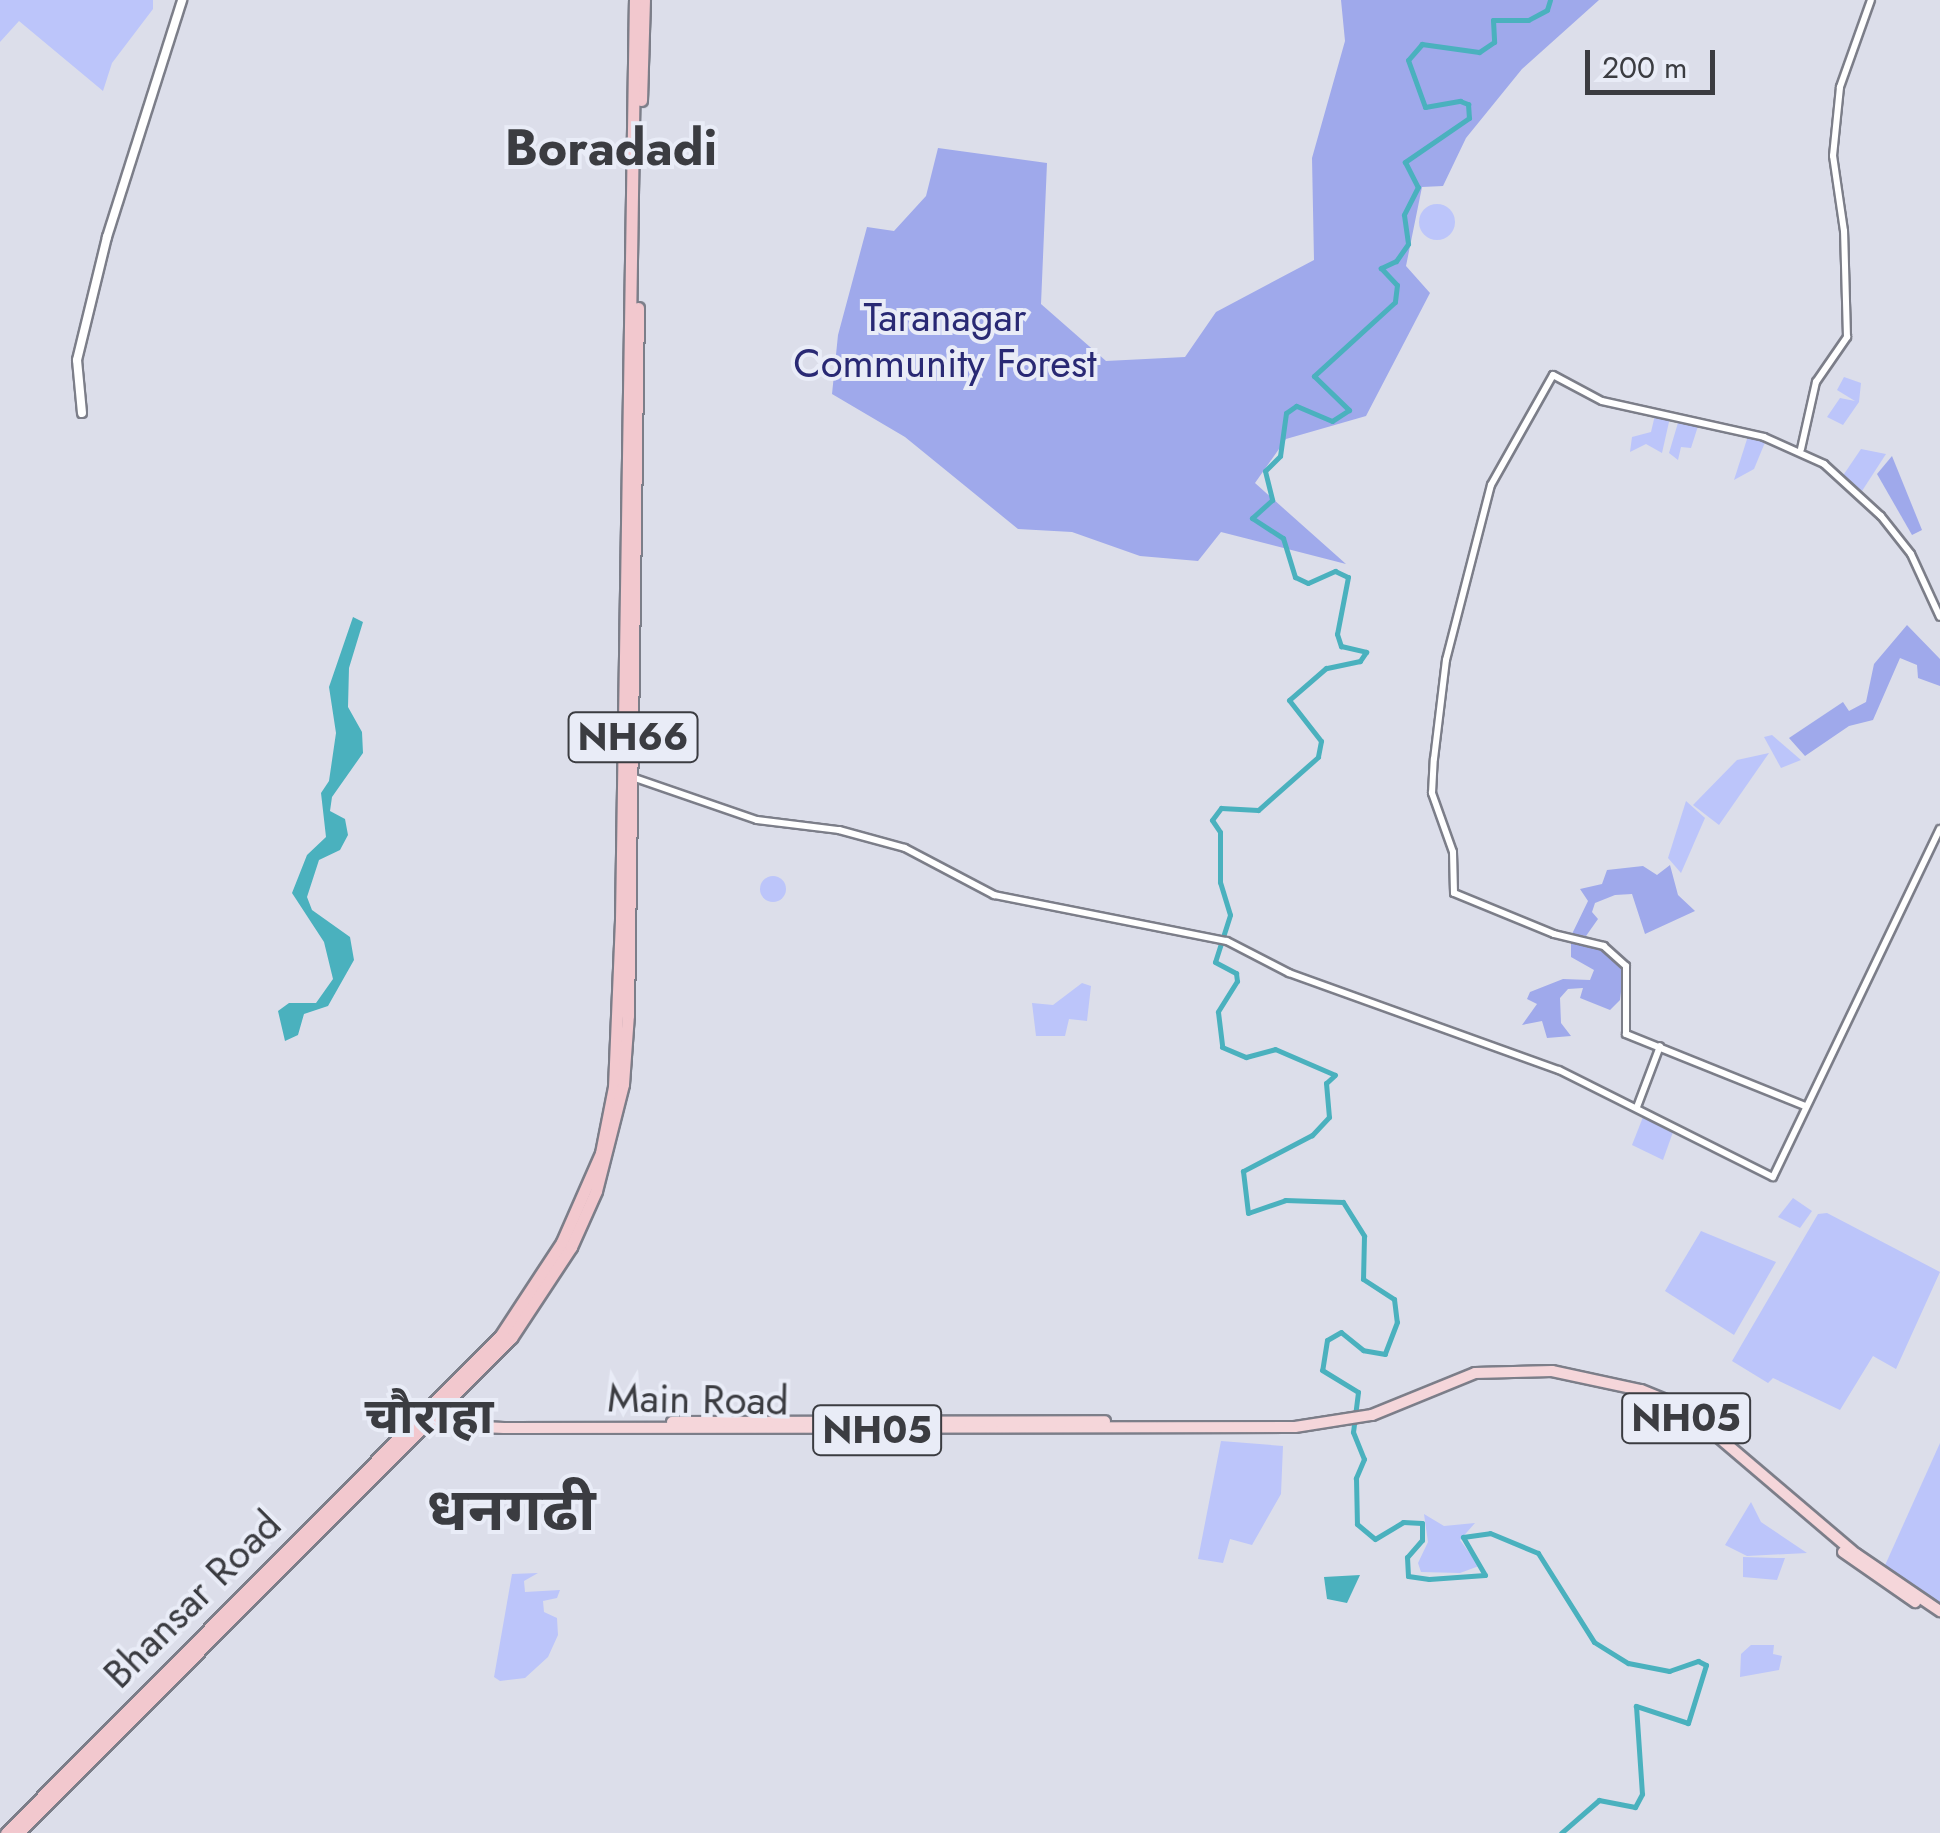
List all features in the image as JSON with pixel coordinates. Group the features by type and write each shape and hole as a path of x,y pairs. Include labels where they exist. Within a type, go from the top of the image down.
{"highway":[{"name":"NH66","path":"627,777 635,0"},
{"name":"NH66","path":"428,1418 525,1304 562,1242 600,1153 614,1087 627,777 644,0"},
{"name":"Bhansar Road","path":"6,1833 428,1418"},
{"name":"Bhansar Road","path":"18,1833 428,1418"}],"main road":[{"path":"82,413 77,360 107,237 182,0"},
{"name":"Main Road","path":"428,1418 909,1425 1341,1422 1374,1414 1476,1372 1526,1368 1628,1386 1693,1418"},
{"name":"NH05","path":"1693,1418 1821,1525 1940,1610"},
{"name":"NH05","path":"1693,1418 1869,1574 1940,1619"}],"street":[{"path":"1800,449 1816,382 1847,337 1844,231 1833,156 1840,87 1872,0"},
{"path":"1805,1106 1626,1034 1626,966 1604,946 1554,934 1454,893 1454,852 1432,793 1452,634 1491,485 1553,375 1602,401 1704,419 1800,449 1881,516 1911,554 1940,617"},
{"path":"627,777 757,820 839,830 905,848 994,895 1228,941 1289,973 1560,1070 1773,1177 1940,829"},
{"path":"1637,1107 1660,1046"}],"shaded area":[{"path":"0,0 153,0 153,9 112,63 103,91 19,21 0,42"},
{"path":"1437,204 1450,209 1455,222 1450,235 1437,240 1424,235 1419,222 1424,209"},
{"path":"1844,377 1861,383 1859,402 1843,425 1827,417 1840,398 1855,401 1837,390"},
{"path":"1671,413 1662,453 1646,444 1630,452 1632,437 1651,432 1655,415"},
{"path":"1680,416 1699,423 1691,448 1681,447 1678,460 1669,453"},
{"path":"1748,436 1766,440 1754,469 1734,480"},
{"path":"1861,449 1886,454 1862,491 1842,477"},
{"path":"353,617 363,622 349,668 348,707 362,732 363,753 332,797 330,811 345,819 348,835 340,850 319,860 307,897 312,910 350,937 354,960 328,1006 304,1014 298,1035 285,1041 278,1011 289,1003 316,1003 333,979 324,942 292,893 307,855 326,837 321,793 329,781 336,733 329,687"},
{"path":"1772,735 1801,760 1781,768 1764,737"},
{"path":"1769,753 1719,825 1693,805 1737,760"},
{"path":"1686,801 1705,818 1681,873 1668,858"},
{"path":"773,876 782,880 786,889 782,898 773,902 764,898 760,889 764,880"},
{"path":"1082,983 1091,986 1087,1021 1069,1019 1065,1036 1036,1036 1032,1003 1053,1005"},
{"path":"1643,1117 1673,1132 1663,1160 1632,1145"},
{"path":"1793,1198 1812,1211 1800,1228 1778,1217"},
{"path":"1827,1213 1940,1272 1896,1369 1873,1356 1840,1410 1773,1378 1768,1383 1732,1361 1818,1214"},
{"path":"1701,1231 1776,1262 1734,1335 1665,1291"},
{"path":"1221,1441 1283,1446 1281,1494 1252,1545 1230,1539 1223,1563 1198,1559"},
{"path":"1940,1443 1940,1609 1882,1572"},
{"path":"1751,1502 1761,1522 1807,1553 1747,1556 1725,1545"},
{"path":"1424,1514 1444,1526 1475,1523 1460,1540 1479,1566 1460,1573 1421,1572 1418,1563 1428,1542"},
{"path":"1743,1557 1785,1558 1777,1580 1743,1577"},
{"path":"538,1573 524,1581 525,1592 560,1590 557,1598 543,1601 544,1612 557,1618 558,1635 548,1657 525,1678 500,1681 494,1677 512,1574"},
{"path":"1360,1575 1347,1603 1327,1599 1324,1577"},
{"path":"1751,1645 1774,1645 1773,1654 1782,1656 1779,1670 1740,1677 1741,1654"}],"green space":[{"name":"Taranagar Community Forest","path":"1341,0 1599,0 1522,69 1466,138 1443,186 1422,187 1406,266 1430,293 1366,416 1286,439 1255,483 1346,564 1221,532 1198,561 1140,556 1072,532 1018,529 905,437 832,394 838,335 867,227 894,231 926,196 938,148 1047,163 1041,304 1106,361 1185,357 1216,312 1314,260 1312,158 1345,41"},
{"path":"1892,456 1922,530 1912,535 1877,474"},
{"path":"1907,625 1940,659 1940,686 1918,678 1917,665 1900,658 1873,720 1849,726 1805,756 1789,738 1843,702 1849,711 1866,702 1874,664"},
{"path":"1670,865 1678,895 1695,911 1645,934 1632,894 1615,895 1595,903 1592,912 1598,919 1586,936 1572,934 1588,901 1580,889 1602,884 1607,870 1643,866 1657,875"},
{"path":"1571,941 1608,952 1624,968 1620,1000 1610,1010 1580,998 1583,988 1568,989 1560,998 1561,1023 1571,1036 1547,1038 1542,1021 1522,1025 1537,1004 1527,999 1530,992 1563,979 1590,980 1594,970 1571,957"}],"waterway":[{"path":"1550,0 1547,10 1528,20 1493,20 1494,42 1479,52 1422,44 1408,60 1425,107 1460,101 1468,104 1469,118 1405,162 1418,187 1404,215 1408,244 1396,261 1381,268 1397,285 1395,302 1314,376 1349,410 1332,421 1296,406 1286,413 1280,456 1265,471 1272,500 1252,518 1283,538 1295,577 1308,583 1335,571 1348,577 1337,634 1341,646 1366,652 1360,661 1326,668 1289,700 1321,741 1318,757 1258,810 1221,808 1212,820 1220,832 1220,882 1230,915 1215,962 1236,973 1237,981 1218,1012 1222,1047 1246,1057 1275,1049 1335,1075 1326,1083 1329,1117 1312,1135 1243,1171 1248,1213 1285,1200 1343,1202 1364,1236 1363,1279 1394,1299 1397,1322 1385,1354 1363,1350 1341,1332 1327,1340 1322,1370 1358,1392 1353,1432 1364,1459 1356,1478 1357,1524 1375,1539 1403,1522 1422,1523 1422,1540 1407,1557 1408,1576 1429,1579 1485,1575 1463,1537 1490,1533 1538,1553 1594,1642 1628,1663 1669,1671 1698,1661 1706,1665 1688,1723 1636,1706 1642,1794 1635,1807 1599,1800 1561,1833"}],"district":[{"name":"Boradadi","path":"611,148"},
{"name":"चौराहा","path":"429,1416"},
{"name":"धनगढी","path":"511,1509"}]}
